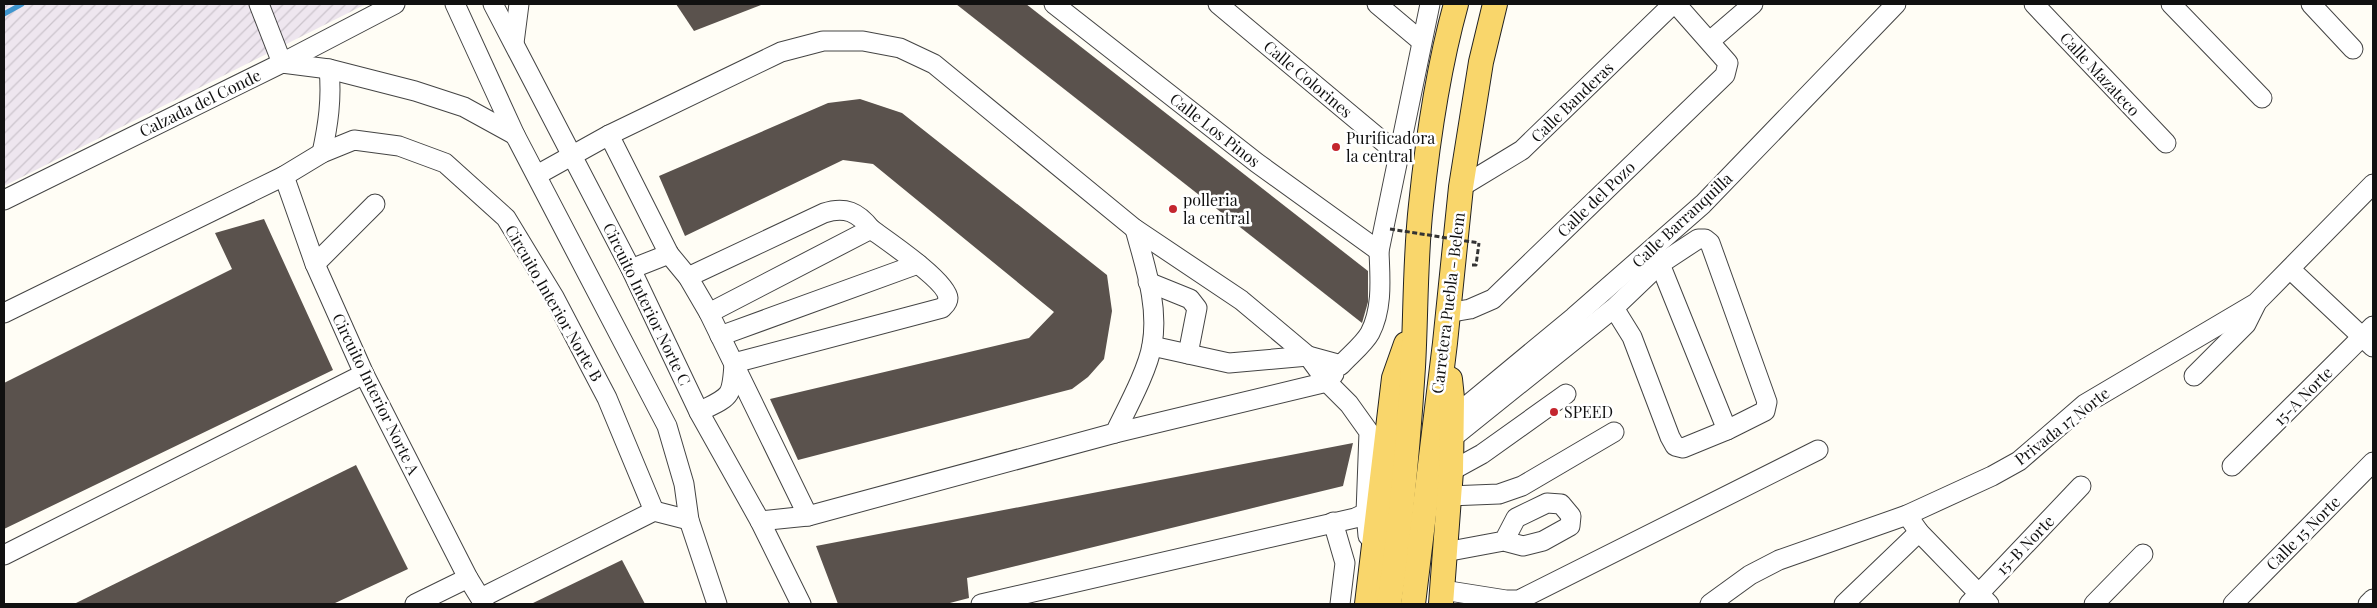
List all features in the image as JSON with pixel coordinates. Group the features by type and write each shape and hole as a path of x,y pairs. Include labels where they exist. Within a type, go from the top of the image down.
{"main road":[{"name":"Carretera Puebla - Belem","path":"1389,604 1398,547 1413,368 1421,206 1444,50 1456,4"},
{"name":"Carretera Puebla - Belem","path":"1413,604 1445,343 1461,187 1481,62 1494,4"},
{"path":"1367,604 1394,378 1415,322"},
{"path":"1442,597 1451,471 1452,428 1452,398 1445,343"}],"street":[{"path":"259,4 282,63 329,70 415,91 464,107 515,134"},
{"name":"Calzada del Conde","path":"4,200 282,63 374,10 395,4"},
{"path":"455,4 515,134 667,426 684,484 689,520 717,604"},
{"name":"Circuito Interior Norte C","path":"493,4 631,270 700,412 760,521 801,604"},
{"path":"514,43 519,4"},
{"name":"Calle Los Pinos","path":"1054,4 1257,163 1379,251"},
{"name":"Calle Colorines","path":"1218,4 1399,155"},
{"path":"1377,4 1421,41"},
{"path":"760,521 808,516 1115,433 1327,382 1370,334 1378,312 1380,289 1379,251 1430,4"},
{"path":"1674,4 1710,41 1753,4"},
{"name":"Calle Banderas","path":"1461,187 1522,150 1674,4"},
{"name":"Calle Barranquilla","path":"1452,428 1574,317 1703,204 1896,4"},
{"name":"Calle Mazateco","path":"2034,4 2166,143"},
{"path":"2171,4 2262,98"},
{"path":"2311,4 2353,49"},
{"path":"537,175 608,135 781,52 823,41 863,41 900,48 934,64 1134,229 1241,300 1308,356 1327,382 1349,404 1369,432 1366,513 1373,563"},
{"name":"Calle del Pozo","path":"1447,313 1470,309 1493,299 1725,75 1728,63 1710,41"},
{"path":"322,153 332,92 329,70"},
{"path":"608,135 669,254 688,277 709,313 808,516"},
{"name":"Circuito Interior Norte B","path":"4,313 284,176 322,153 354,140 399,146 445,163 506,218 554,297 607,398 654,512"},
{"name":"Circuito Interior Norte A","path":"284,176 315,264 364,374 468,578 482,601"},
{"name":"Privada 17 Norte","path":"1710,604 1750,574 1779,560 1906,515 1992,476 2019,461 2085,404 2256,303 2373,184"},
{"path":"315,264 375,204"},
{"path":"688,277 824,212 838,209 851,211 862,217 871,229 918,264 944,288 948,298 942,308 734,363"},
{"path":"709,313 871,229"},
{"path":"1115,433 1152,346 1154,313 1134,229"},
{"path":"1452,428 1614,308 1660,264 1698,239 1705,239 1710,243 1767,402 1765,411 1727,430 1683,448 1675,446 1632,337 1614,308"},
{"path":"631,270 669,254"},
{"path":"720,336 918,264"},
{"path":"1660,264 1727,430"},
{"path":"2290,269 2370,337"},
{"path":"1148,282 1190,299 1196,308 1188,354"},
{"path":"2194,376 2246,324 2256,303"},
{"name":"15-A Norte","path":"2232,466 2370,337"},
{"path":"1152,346 1228,363 1308,356 1341,365"},
{"path":"700,412 728,397 732,388 734,363"},
{"path":"4,555 364,374"},
{"path":"1451,471 1482,454 1566,394"},
{"path":"1449,496 1498,494 1514,489 1614,432"},
{"path":"1442,597 1519,600 1818,450"},
{"name":"Calle 15 Norte","path":"2233,604 2373,462"},
{"name":"15-B Norte","path":"1978,601 2081,486"},
{"path":"482,601 654,512 689,520"},
{"path":"981,604 1355,518 1366,513"},
{"path":"1906,515 1978,601"},
{"path":"1333,522 1344,563 1340,604"},
{"path":"1844,604 1919,532"},
{"path":"1445,552 1504,541"},
{"path":"2094,604 2143,554"},
{"path":"415,604 468,578"},
{"path":"2368,604 2373,599"}],"path":[{"path":"1390,229 1479,242"}],"shaded area":[{"path":"4,4 366,4 4,186"}],"building":[{"path":"676,4 761,4 761,5 694,31"},
{"path":"956,4 1026,4 1368,271 1368,302 1362,323"},
{"path":"860,99 902,113 1107,275 1112,311 1104,359 1088,377 1072,389 798,460 770,399 1029,338 1054,312 873,164 843,160 685,236 659,176 828,103"},
{"path":"264,219 333,370 4,529 4,383 232,269 215,233"},
{"path":"1353,443 1343,486 967,578 969,598 946,604 838,604 816,546"},
{"path":"356,465 408,569 333,604 74,604"},
{"path":"622,560 645,604 531,604"}],"waterway":[{"path":"4,14 22,4"}],"place":[{"name":"Purificadora la central","path":"1336,147"},
{"name":"polleria la central","path":"1173,209"},
{"name":"SPEED","path":"1554,412"}]}
